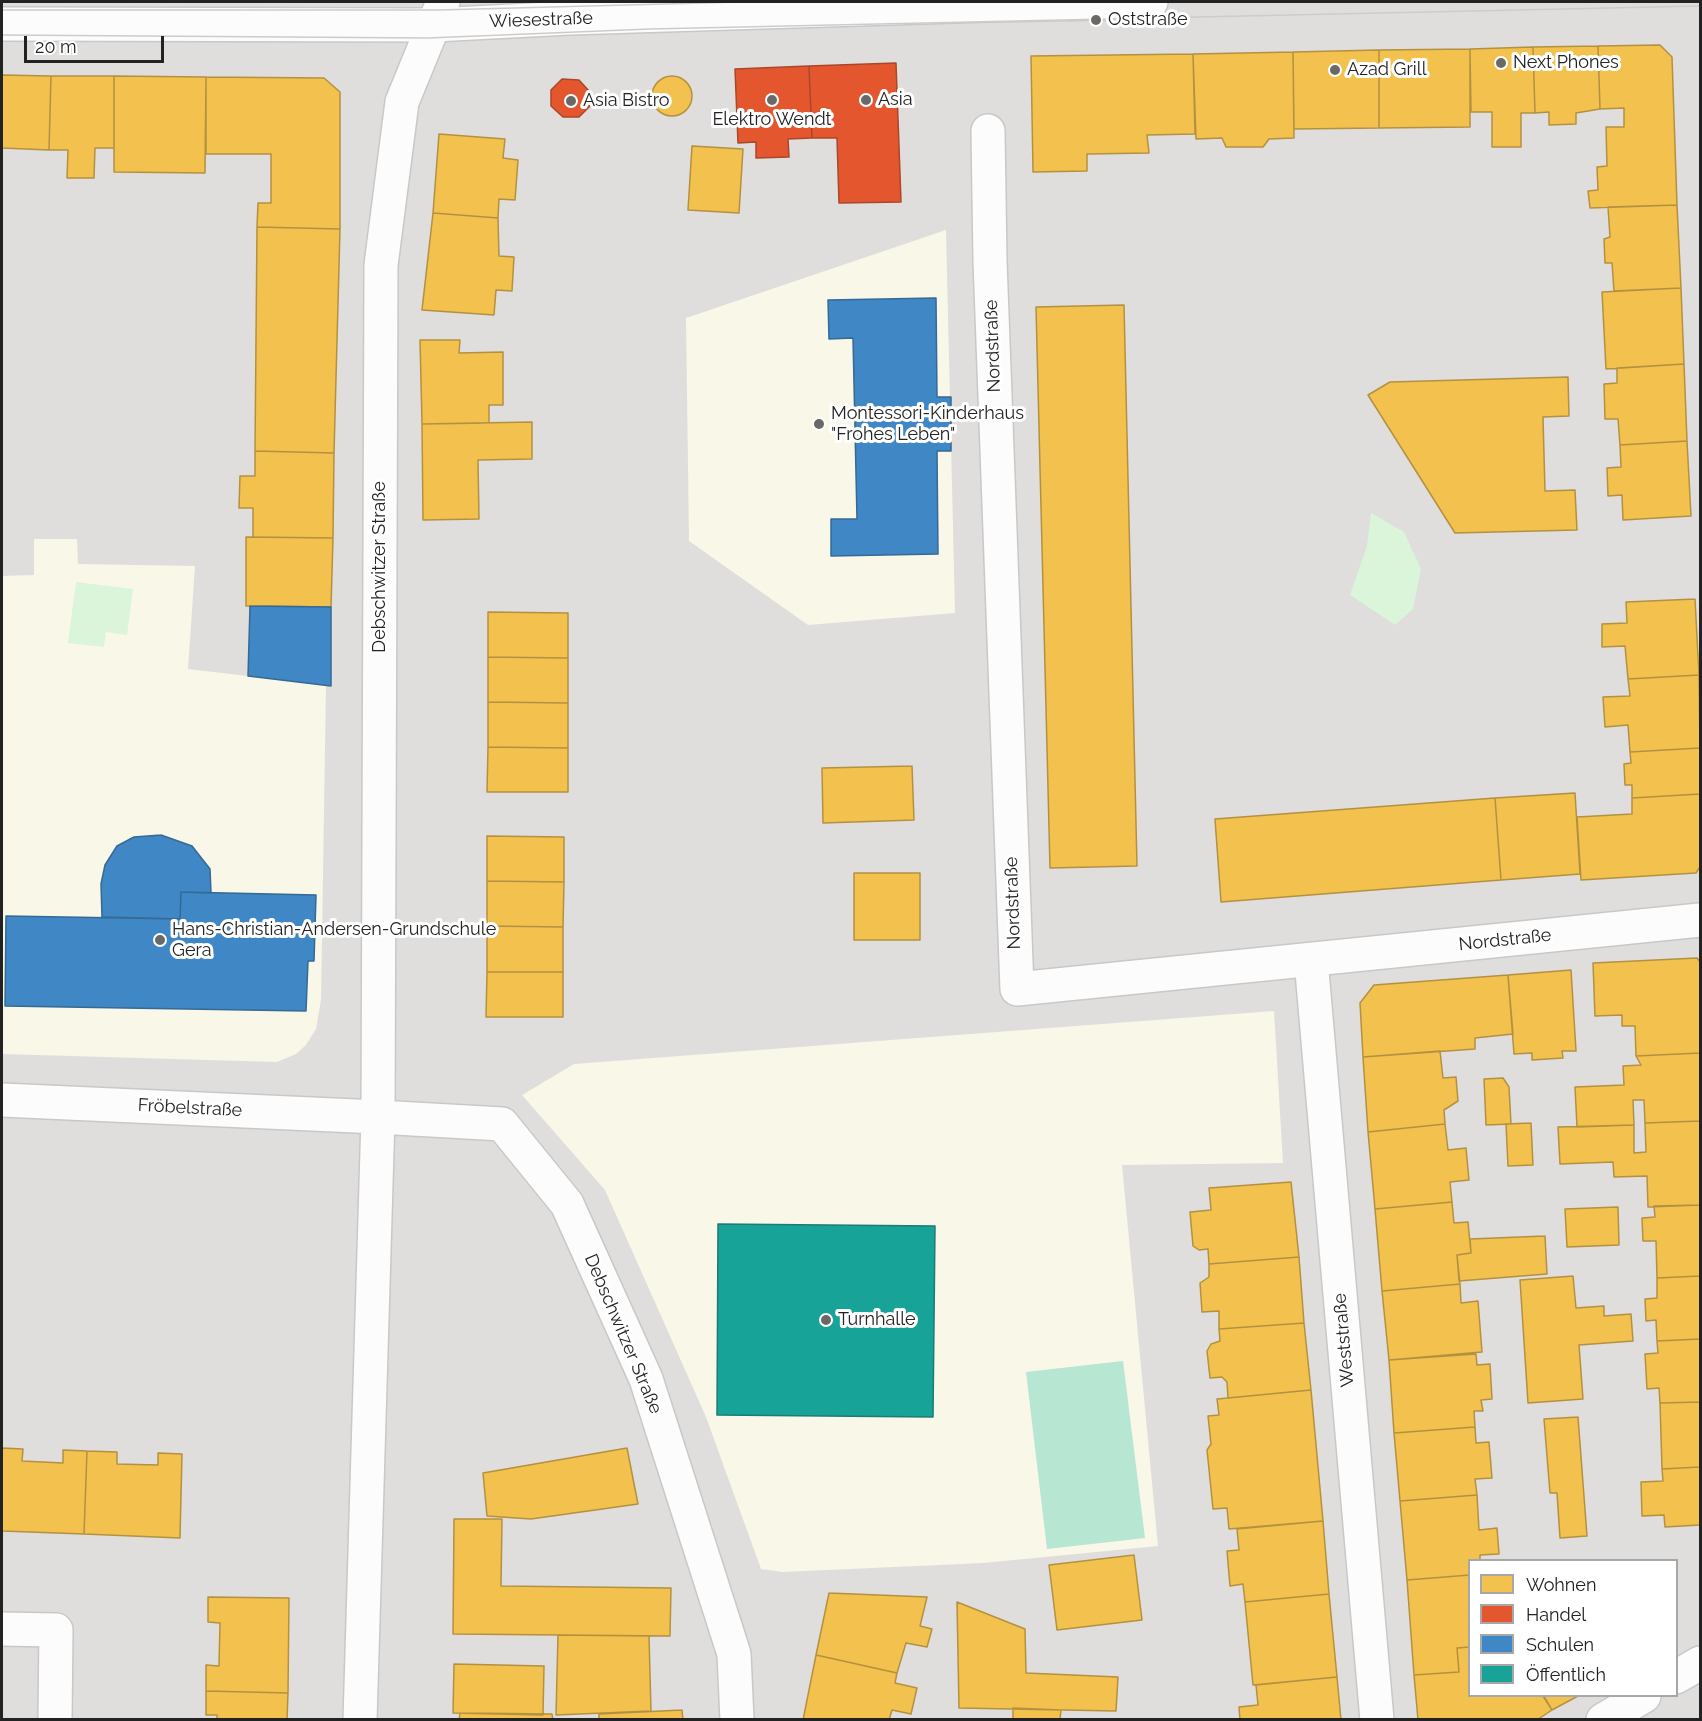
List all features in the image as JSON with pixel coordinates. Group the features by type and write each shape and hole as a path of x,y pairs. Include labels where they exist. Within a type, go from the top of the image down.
{"street":[{"name":"Wiesestraße","path":"2,24 438,13 1151,2"},
{"name":"Debschwitzer Straße","path":"360,1719 378,1117 381,265 402,102 438,13"},
{"name":"Nordstraße","path":"988,131 991,296 1017,989 1701,920"},
{"name":"Weststraße","path":"1311,960 1377,1719"},
{"name":"Fröbelstraße","path":"2,1100 378,1117"},
{"name":"Debschwitzer Straße","path":"378,1117 502,1124 567,1204 646,1379 734,1654 737,1719"},
{"path":"2,1629 56,1630 55,1719"},
{"path":"1678,1676 1701,1663"},
{"path":"1603,1719 1641,1697"}],"shaded area":[{"path":"2,2 1700,2 1700,1719 2,1720"},
{"name":"Montessori-Kinderhaus \"Frohes Leben\"","path":"946,230 955,613 808,625 689,541 686,318"},
{"path":"34,539 77,539 78,564 195,566 188,669 326,685 321,1000 316,1029 306,1045 296,1054 277,1062 2,1054 2,576 34,575"},
{"path":"1274,1011 1283,1163 1122,1165 1158,1546 983,1563 783,1572 761,1569 706,1417 605,1190 522,1095 574,1064"}],"green space":[{"path":"1371,513 1404,532 1421,569 1413,609 1395,625 1350,595 1367,546"},
{"path":"76,582 133,589 127,635 106,632 104,647 68,643"},
{"path":"1123,1361 1145,1538 1047,1549 1026,1372"}],"building: Wohnen":[{"path":"1660,45 1672,57 1677,205 1590,208 1588,191 1598,190 1597,167 1607,166 1606,127 1624,127 1624,108 1600,109 1598,46"},
{"path":"1598,46 1600,109 1576,113 1576,124 1549,125 1549,112 1535,113 1533,47"},
{"path":"1533,47 1535,113 1521,113 1521,147 1492,147 1492,112 1471,112 1470,49"},
{"path":"1470,49 1470,127 1379,128 1379,50"},
{"path":"1379,50 1379,128 1294,129 1293,52"},
{"path":"1293,52 1294,138 1269,139 1263,147 1226,147 1222,138 1196,139 1193,54"},
{"path":"1193,54 1195,134 1147,135 1149,153 1087,154 1087,171 1033,172 1031,56"},
{"path":"2,75 51,76 49,150 2,148"},
{"path":"51,76 114,76 114,148 95,148 94,178 67,178 68,150 49,150"},
{"path":"114,76 206,77 205,173 114,172"},
{"path":"672,76 686,82 692,96 686,110 672,116 658,110 652,96 658,82"},
{"path":"206,77 324,78 340,92 340,229 257,227 258,203 271,203 271,154 206,154"},
{"path":"439,134 505,139 503,158 518,160 515,200 499,199 498,218 433,213"},
{"path":"692,146 743,149 739,213 688,210"},
{"path":"1677,205 1681,288 1614,291 1612,263 1605,263 1604,239 1610,237 1608,207"},
{"path":"433,213 498,218 499,256 514,257 512,291 496,290 494,315 422,310"},
{"path":"257,227 340,229 334,453 255,451"},
{"path":"1681,288 1684,364 1606,369 1602,292"},
{"path":"1124,305 1137,866 1050,868 1036,307"},
{"path":"420,340 460,340 459,353 503,352 503,405 489,405 489,423 422,424"},
{"path":"1684,364 1687,441 1620,445 1618,419 1605,419 1604,384 1617,383 1617,368"},
{"path":"1568,377 1569,416 1543,417 1545,491 1575,490 1577,530 1455,533 1368,395 1390,382"},
{"path":"532,422 532,459 478,460 479,519 423,520 422,424"},
{"path":"1687,441 1691,516 1623,520 1622,495 1608,496 1607,468 1621,467 1620,445"},
{"path":"255,451 334,453 333,538 253,537 253,508 239,508 240,476 255,476"},
{"path":"246,537 333,538 331,607 246,606"},
{"path":"1695,599 1699,675 1628,679 1625,646 1602,647 1602,624 1627,623 1626,602"},
{"path":"488,612 568,613 568,658 488,657"},
{"path":"488,657 568,658 568,703 488,702"},
{"path":"1699,675 1700,748 1630,752 1628,725 1605,727 1603,697 1630,696 1628,679"},
{"path":"488,702 568,703 568,748 488,747"},
{"path":"488,747 568,748 568,792 487,792"},
{"path":"1700,748 1700,794 1632,798 1632,785 1625,785 1624,764 1631,763 1630,752"},
{"path":"912,766 914,820 823,823 822,768"},
{"path":"1575,793 1580,874 1501,880 1495,798"},
{"path":"1700,794 1700,867 1696,873 1581,880 1577,817 1632,814 1632,798"},
{"path":"1495,798 1501,880 1221,902 1215,819"},
{"path":"487,836 564,837 564,882 487,881"},
{"path":"854,873 920,873 920,940 854,940"},
{"path":"487,881 564,882 563,927 487,926"},
{"path":"487,926 563,927 563,972 487,972"},
{"path":"1697,958 1700,962 1700,1053 1636,1056 1635,1026 1622,1026 1622,1015 1595,1016 1593,963"},
{"path":"1571,970 1576,1051 1562,1051 1563,1058 1532,1060 1532,1053 1514,1054 1508,975"},
{"path":"487,972 563,972 563,1017 486,1017"},
{"path":"1508,975 1513,1034 1475,1038 1475,1049 1363,1057 1360,1003 1374,985"},
{"path":"1440,1051 1443,1078 1456,1077 1458,1101 1444,1110 1445,1124 1368,1132 1363,1057"},
{"path":"1700,1053 1700,1121 1645,1123 1644,1100 1633,1100 1634,1125 1577,1127 1575,1087 1624,1085 1623,1066 1641,1065 1636,1056"},
{"path":"1503,1078 1509,1087 1511,1124 1486,1125 1484,1079"},
{"path":"1700,1121 1700,1205 1648,1207 1647,1176 1614,1177 1613,1162 1560,1164 1558,1127 1634,1125 1634,1153 1646,1152 1645,1123"},
{"path":"1531,1123 1533,1165 1508,1166 1506,1124"},
{"path":"1445,1124 1448,1150 1466,1148 1469,1180 1450,1182 1452,1202 1375,1209 1368,1132"},
{"path":"1291,1182 1299,1257 1209,1264 1208,1249 1199,1250 1193,1246 1190,1212 1211,1210 1209,1188"},
{"path":"1452,1202 1454,1223 1468,1222 1471,1253 1457,1255 1460,1284 1382,1291 1375,1209"},
{"path":"1700,1205 1700,1276 1657,1278 1656,1241 1643,1241 1642,1218 1655,1217 1654,1206"},
{"path":"1618,1207 1619,1245 1567,1247 1565,1209"},
{"path":"1545,1236 1547,1274 1459,1281 1457,1255 1471,1253 1470,1239"},
{"path":"1299,1257 1304,1323 1219,1329 1219,1311 1202,1312 1200,1283 1209,1277 1209,1264"},
{"path":"1573,1276 1576,1308 1604,1306 1604,1316 1631,1314 1633,1341 1579,1345 1583,1399 1528,1403 1520,1280"},
{"path":"1700,1276 1700,1339 1657,1341 1656,1320 1646,1321 1645,1299 1657,1298 1657,1278"},
{"path":"1460,1284 1461,1303 1478,1301 1482,1352 1389,1360 1382,1291"},
{"path":"1304,1323 1311,1390 1228,1398 1227,1382 1222,1377 1210,1378 1207,1351 1211,1344 1220,1341 1219,1329"},
{"path":"1700,1339 1700,1402 1660,1403 1659,1388 1647,1389 1645,1354 1658,1353 1657,1341"},
{"path":"1476,1354 1477,1365 1490,1364 1492,1399 1481,1400 1483,1411 1474,1411 1475,1427 1394,1433 1389,1360"},
{"path":"1311,1390 1323,1521 1229,1529 1227,1508 1213,1509 1207,1450 1211,1444 1208,1416 1219,1415 1217,1399"},
{"path":"1700,1402 1700,1467 1662,1469 1660,1403"},
{"path":"1578,1417 1587,1536 1560,1538 1557,1493 1550,1493 1544,1419"},
{"path":"1475,1427 1476,1443 1489,1442 1492,1478 1475,1479 1477,1495 1400,1501 1394,1433"},
{"path":"2,1448 23,1449 22,1461 63,1463 63,1450 87,1451 84,1534 2,1531"},
{"path":"627,1448 638,1504 531,1519 487,1516 483,1473"},
{"path":"87,1451 117,1452 117,1464 158,1465 158,1453 182,1454 180,1538 84,1534"},
{"path":"1700,1467 1700,1525 1665,1527 1664,1515 1642,1516 1641,1482 1663,1481 1662,1469"},
{"path":"1477,1495 1479,1530 1497,1528 1499,1554 1480,1555 1480,1559 1468,1559 1468,1575 1407,1580 1400,1501"},
{"path":"454,1519 502,1519 501,1586 671,1588 670,1636 453,1634"},
{"path":"1323,1521 1329,1594 1245,1602 1243,1584 1230,1586 1227,1551 1239,1550 1237,1529"},
{"path":"1134,1555 1142,1620 1057,1630 1049,1565"},
{"path":"1468,1575 1468,1647 1457,1648 1459,1672 1414,1675 1407,1580"},
{"path":"829,1593 927,1597 920,1626 932,1629 927,1647 906,1643 897,1673 816,1655"},
{"path":"1329,1594 1337,1677 1253,1685 1245,1602"},
{"path":"208,1597 289,1598 288,1693 206,1691 206,1665 219,1666 220,1623 208,1622"},
{"path":"957,1602 1025,1629 1026,1673 1118,1677 1116,1711 959,1708"},
{"path":"558,1635 649,1636 651,1711 556,1715"},
{"path":"1468,1647 1468,1697 1544,1697 1552,1710 1537,1720 1418,1720 1414,1675 1459,1672 1457,1648"},
{"path":"816,1655 897,1673 895,1683 917,1688 911,1714 892,1710 889,1720 803,1720"},
{"path":"454,1664 544,1666 543,1715 453,1713"},
{"path":"1337,1677 1341,1720 1240,1720 1239,1707 1258,1705 1256,1685"},
{"path":"206,1691 288,1693 287,1720 217,1720 217,1715 206,1715"},
{"path":"1545,1697 1576,1697 1552,1710"},
{"path":"1013,1708 1061,1710 1060,1720 1013,1720"},
{"path":"682,1710 683,1720 599,1720 599,1714"},
{"path":"460,1713 552,1714 553,1720 459,1720"}],"building: Handel":[{"path":"896,63 901,202 839,203 837,138 812,138 809,66"},
{"path":"809,66 812,138 788,139 789,157 756,158 756,142 738,143 735,69"},
{"path":"562,79 579,80 589,91 590,106 579,117 563,117 551,106 551,90"}],"building: Schulen":[{"path":"936,298 937,397 951,397 951,451 937,451 938,554 831,556 831,519 857,519 853,338 829,339 828,300"},
{"path":"250,606 331,607 331,686 248,676"},
{"path":"161,835 192,846 210,869 211,893 181,892 180,919 102,917 101,884 105,865 117,846 134,837"},
{"name":"Hans-Christian-Andersen-Grundschule Gera","path":"181,892 316,895 314,961 308,961 306,1011 5,1006 6,916 180,919"}],"building: Öffentlich":[{"name":"Turnhalle","path":"718,1224 935,1226 933,1417 717,1415"}],"tram line":[{"path":"2,10 439,10 740,2"},
{"path":"2,35 428,38 650,29 1700,6"}],"place":[{"name":"Oststraße","path":"1096,20"},
{"name":"Next Phones","path":"1501,63"},
{"name":"Azad Grill","path":"1335,70"},
{"name":"Elektro Wendt","path":"772,100"},
{"name":"Asia","path":"866,100"},
{"name":"Asia Bistro","path":"571,101"},
{"name":"Montessori-Kinderhaus \"Frohes Leben\"","path":"819,424"},
{"name":"Hans-Christian-Andersen-Grundschule Gera","path":"160,940"},
{"name":"Turnhalle","path":"826,1320"}]}
